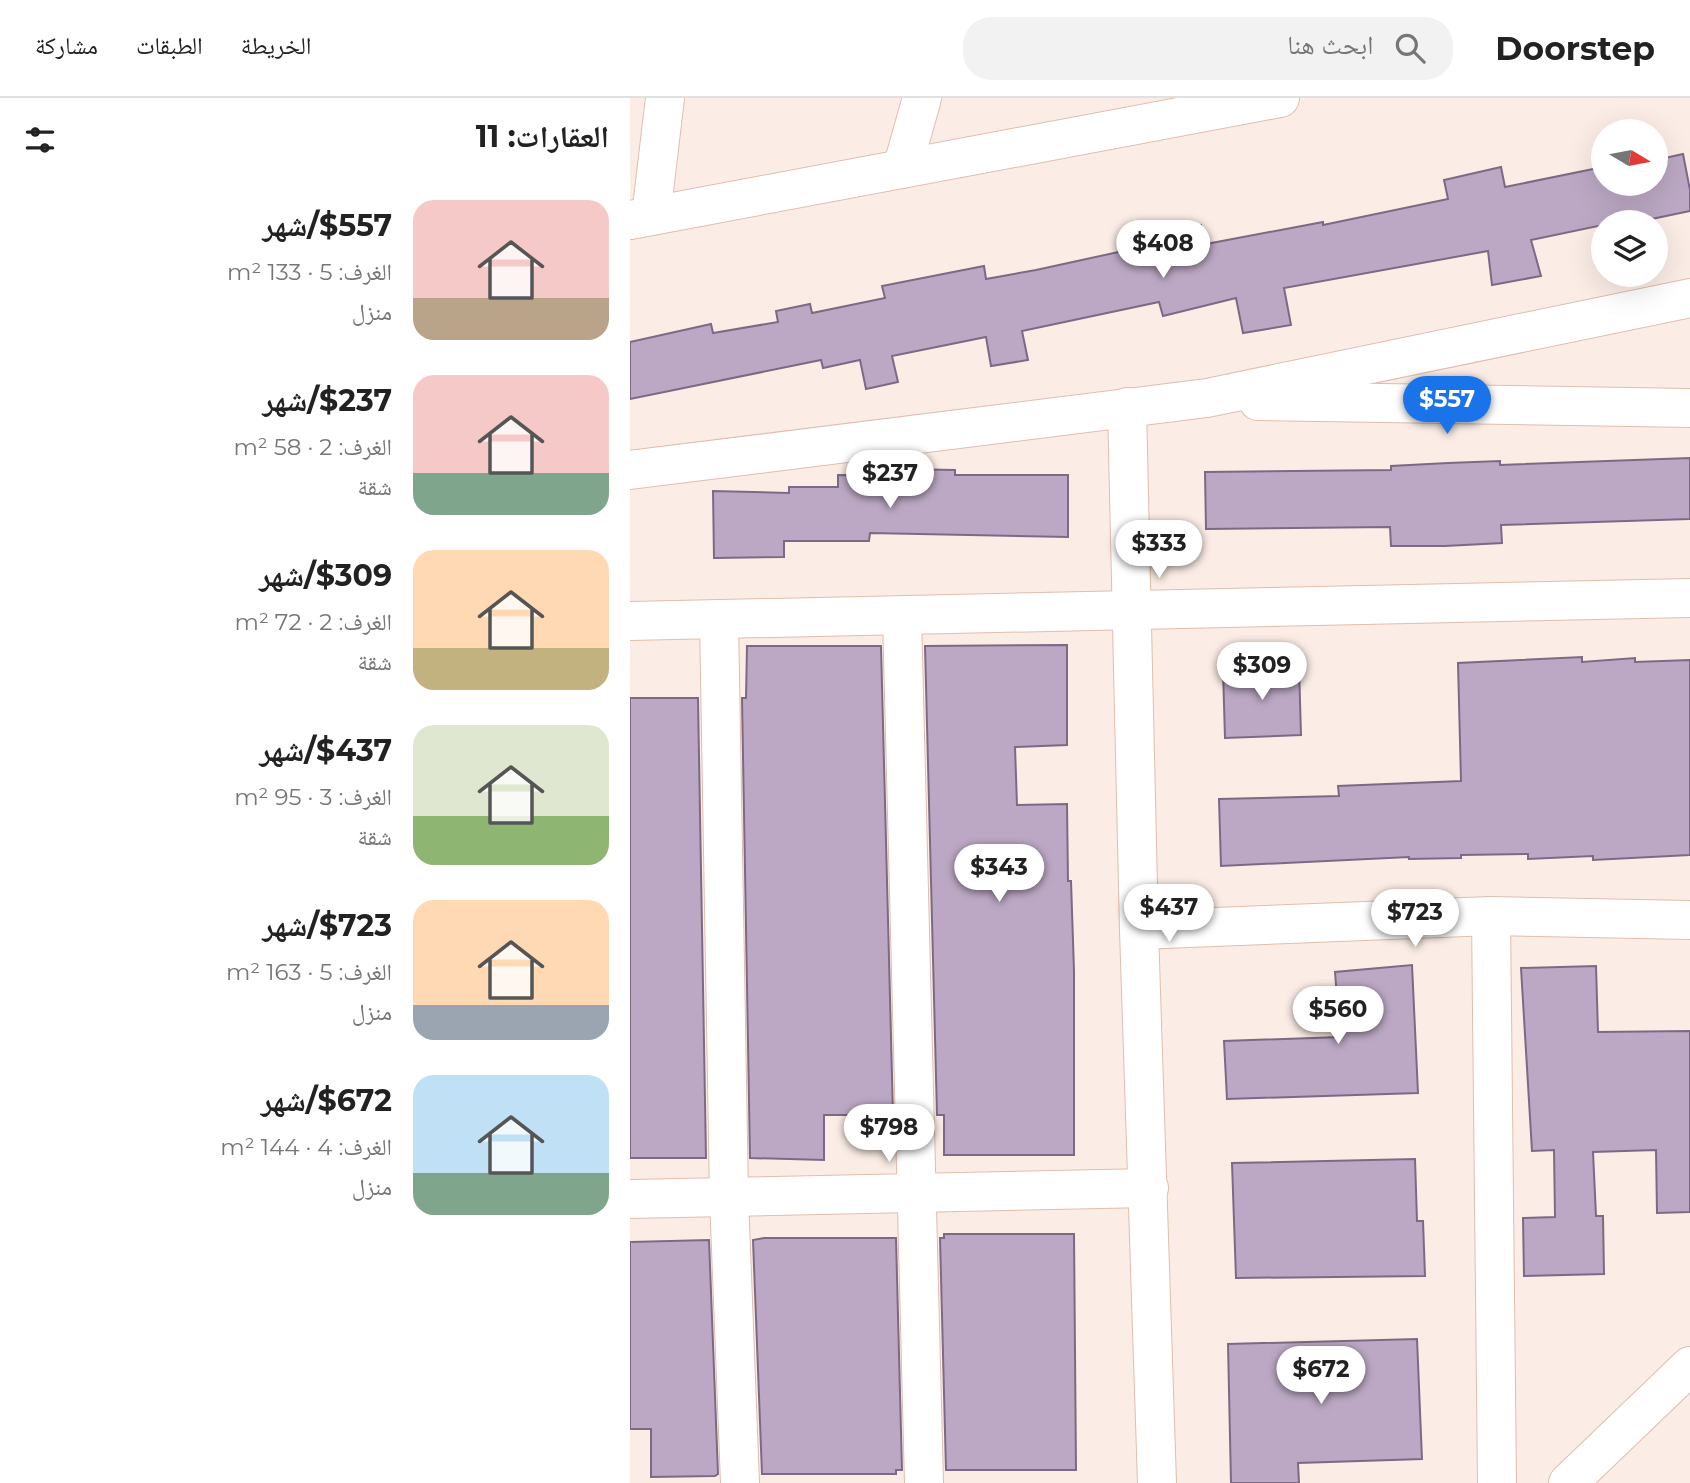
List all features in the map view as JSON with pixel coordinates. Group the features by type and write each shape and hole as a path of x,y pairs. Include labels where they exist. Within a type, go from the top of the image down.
{"street":[{"path":"665,98 640,218 1280,98"},
{"path":"902,169 922,98"},
{"path":"630,470 1207,398 1690,298"},
{"path":"1207,398 1370,405 1690,408"},
{"path":"1127,407 1139,930 1157,1483"},
{"path":"630,621 1690,598"},
{"path":"902,615 924,1483"},
{"path":"719,619 729,1197 740,1483"},
{"path":"1139,930 1491,916 1690,920"},
{"path":"1491,916 1497,1483"},
{"path":"630,1199 1149,1188"},
{"path":"1568,1483 1690,1366"}],"building":[{"path":"1683,154 1690,190 1690,211 1668,216 1668,210 1591,210 1591,228 1531,240 1541,276 1492,285 1488,251 1284,288 1291,325 1243,333 1236,298 1163,316 1159,302 1022,331 1028,360 991,366 986,337 892,356 898,382 866,389 860,360 823,368 821,360 630,399 630,342 711,324 713,333 778,322 776,311 810,304 812,313 885,298 882,286 984,266 986,279 1036,270 1146,246 1144,239 1201,225 1206,244 1323,222 1323,225 1448,199 1444,180 1501,167 1505,187 1591,169 1591,196 1668,196 1668,157"},
{"path":"1690,458 1690,519 1501,525 1502,543 1445,546 1391,546 1390,527 1206,529 1205,472 1391,470 1391,466 1448,463 1500,461 1500,465"},
{"path":"899,469 955,470 955,475 1068,475 1068,537 870,533 869,541 784,541 784,557 714,558 713,491 789,493 789,487 838,487 838,475 898,476"},
{"path":"1067,645 1067,745 1015,747 1017,805 1067,804 1068,881 1071,881 1074,971 1074,1155 944,1155 944,1115 937,1115 925,646"},
{"path":"747,646 881,646 893,1115 824,1115 824,1160 750,1158 742,698 746,698"},
{"path":"1582,657 1582,662 1635,658 1635,662 1690,660 1690,855 1593,860 1593,856 1528,859 1528,854 1461,855 1461,858 1409,857 1221,866 1219,799 1339,796 1338,786 1461,781 1458,663"},
{"path":"1299,667 1301,735 1225,738 1223,670"},
{"path":"630,698 698,698 706,1158 630,1158"},
{"path":"1412,965 1418,1093 1227,1099 1224,1041 1340,1037 1335,972"},
{"path":"1596,966 1598,1032 1690,1031 1690,1212 1657,1213 1656,1150 1593,1152 1596,1216 1603,1216 1604,1274 1524,1276 1523,1218 1555,1217 1554,1150 1532,1151 1521,968"},
{"path":"1415,1159 1417,1221 1423,1221 1425,1276 1236,1278 1232,1163"},
{"path":"944,1234 1074,1234 1076,1470 946,1470 940,1238 944,1238"},
{"path":"896,1238 902,1470 896,1470 896,1474 762,1474 753,1240"},
{"path":"709,1240 718,1474 651,1477 651,1429 630,1429 630,1242"},
{"path":"1417,1339 1422,1459 1298,1463 1299,1483 1231,1483 1228,1344"}]}
